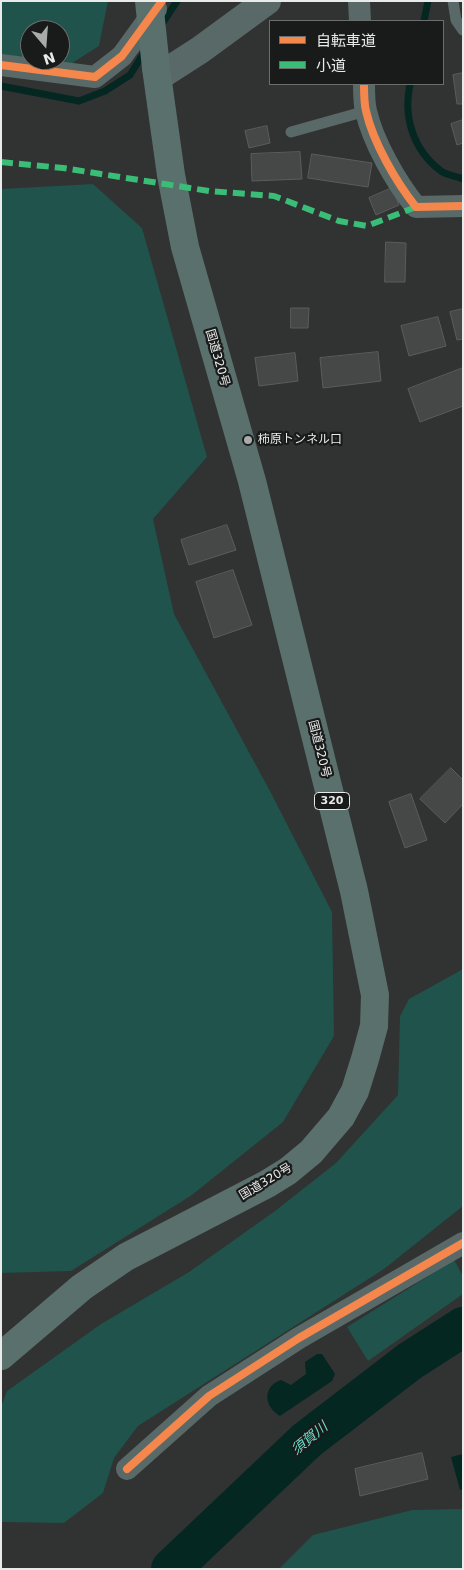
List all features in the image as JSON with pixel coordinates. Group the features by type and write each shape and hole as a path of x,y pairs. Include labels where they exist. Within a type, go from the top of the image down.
{"highway":[{"name":"国道320号","path":"1,1356 82,1287 126,1257 266,1184 288,1171 311,1152 341,1117 355,1091 374,1026 375,995 354,891 252,481 185,247 164,130 149,1"}],"street":[{"path":"1,65 95,77 122,56 162,1"},
{"path":"157,72 200,50 267,1"},
{"path":"359,1 360,20"},
{"path":"364,85 366,111 400,188 416,207 463,206"},
{"path":"127,1468 209,1396 300,1338 463,1243"}],"lane":[{"path":"453,1 456,20 463,30"},
{"path":"291,132 366,111"}],"shaded area":[{"path":"1,1 108,1 99,46 70,64 70,20 20,20 20,57 1,54"},
{"path":"93,184 142,228 207,457 153,519 174,614 270,791 332,912 334,1036 283,1122 192,1195 71,1271 1,1273 1,189"},
{"path":"463,969 463,1206 384,1269 138,1426 114,1458 103,1493 64,1523 1,1522 1,1407 7,1391 101,1324 189,1272 275,1211 336,1163 398,1095 400,1016 409,999"},
{"path":"454,1260 463,1276 463,1294 368,1361 347,1327"},
{"path":"317,1354 322,1354 335,1374 332,1381 280,1416 274,1412 268,1402 268,1391 275,1383 281,1380 291,1385 306,1374 305,1362"},
{"path":"463,1454 463,1489 460,1490 451,1457"},
{"path":"463,1509 463,1569 279,1569 313,1535 412,1510"}],"building":[{"path":"463,73 463,104 457,104 453,75"},
{"path":"463,120 463,143 457,145 451,124"},
{"path":"267,126 270,143 249,148 245,131"},
{"path":"300,152 302,179 252,181 251,154"},
{"path":"312,154 372,163 368,187 308,178"},
{"path":"392,188 399,205 376,215 369,198"},
{"path":"386,242 406,243 405,282 385,282"},
{"path":"291,308 309,308 308,328 291,328"},
{"path":"463,309 463,339 457,340 450,312"},
{"path":"438,317 446,346 409,356 401,326"},
{"path":"378,352 381,381 323,388 320,358"},
{"path":"295,353 298,381 259,386 255,358"},
{"path":"463,368 463,406 420,422 408,389"},
{"path":"227,525 236,550 189,565 181,540"},
{"path":"233,570 252,625 214,638 196,582"},
{"path":"451,768 463,780 463,804 445,823 420,799"},
{"path":"411,794 427,840 405,848 389,802"},
{"path":"422,1453 428,1479 360,1496 355,1469"}],"waterway":[{"path":"160,27 177,1"},
{"path":"424,20 428,1"},
{"path":"1,86 79,101 105,91 130,75 145,51"},
{"path":"410,85 408,96 409,120 417,143 431,163 441,171 463,179"},
{"name":"須賀川","path":"171,1569 307,1440 410,1361 463,1327"}],"marked path":[{"path":"1,162 63,168 209,191 274,196 339,221 367,226 416,207"}],"cycle path":[{"path":"1,65 95,77 122,56 162,1"},
{"path":"364,85 365,108 374,136 393,174 416,207 463,206"},
{"path":"127,1469 209,1396 299,1338 463,1243"}],"place":[{"name":"柿原トンネル口","path":"248,440"}]}
